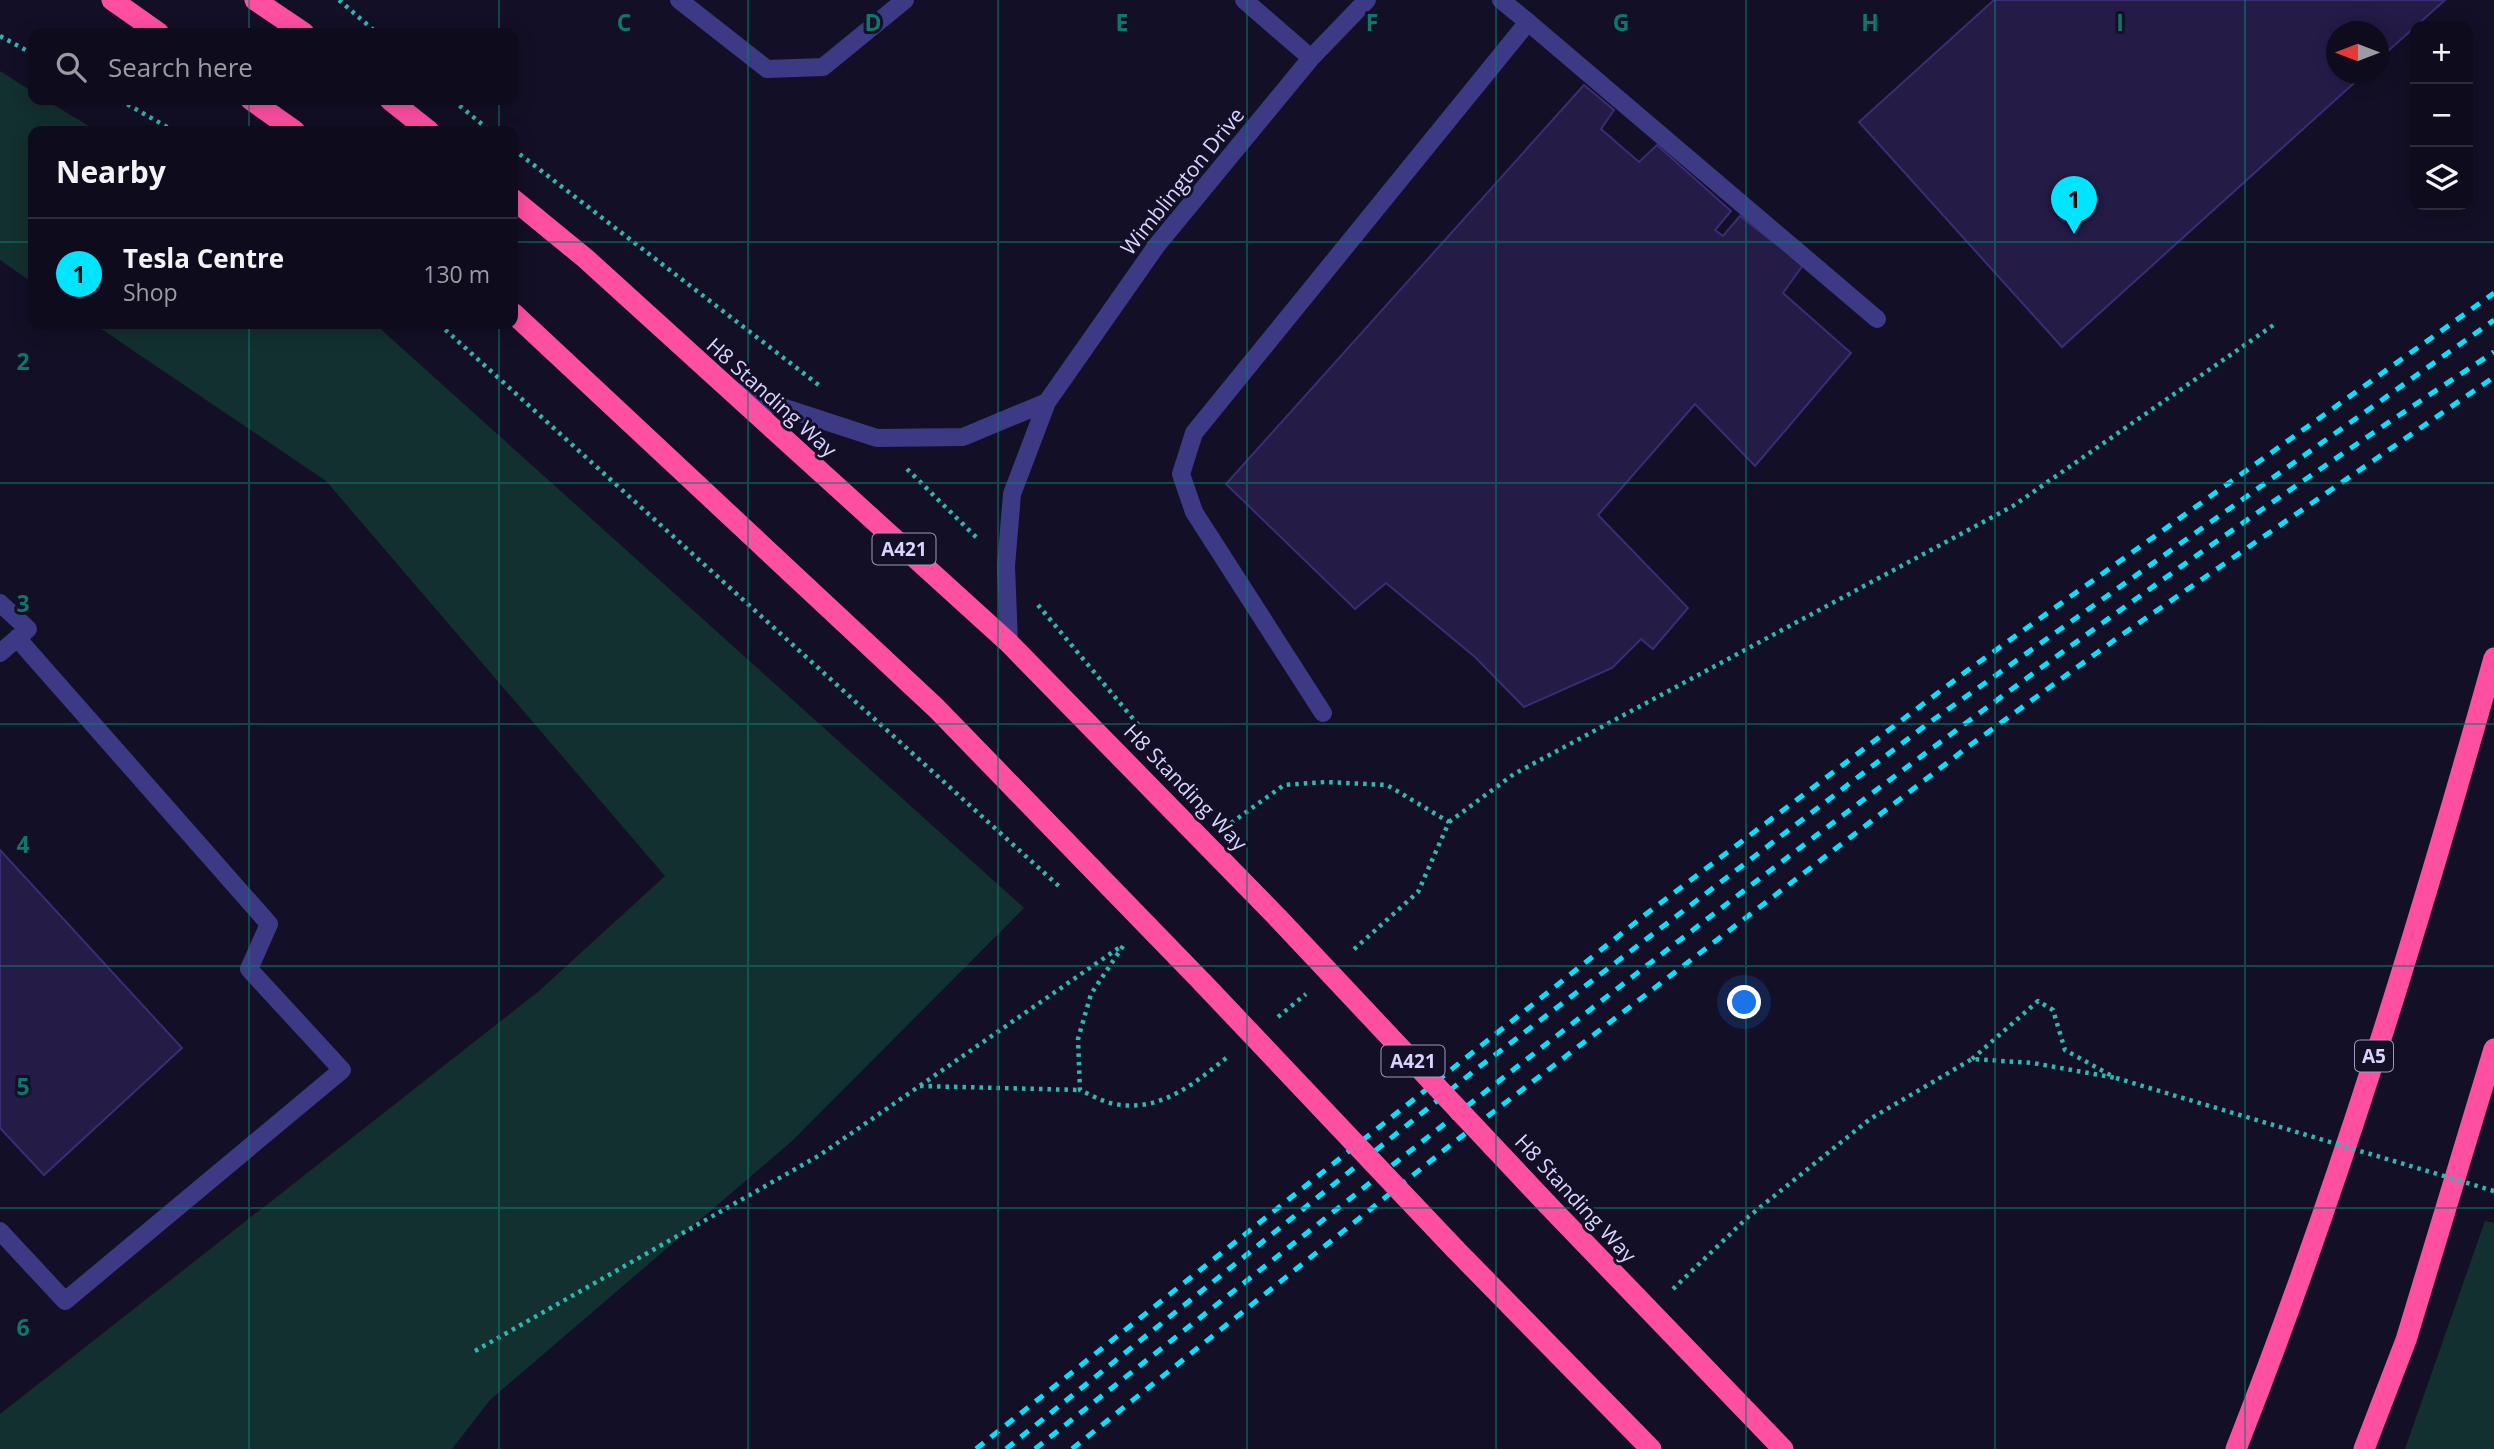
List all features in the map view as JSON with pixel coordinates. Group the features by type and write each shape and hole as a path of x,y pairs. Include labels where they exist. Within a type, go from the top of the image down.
{"highway":[{"path":"112,0 152,28"},
{"path":"255,0 297,28"},
{"path":"258,105 288,126"},
{"path":"396,105 423,126"},
{"name":"H8 Standing Way","path":"518,203 585,258 1009,643 1278,918 1547,1204 1783,1449"},
{"path":"518,318 936,708 1203,983 1455,1249 1651,1449"},
{"name":"A5","path":"2236,1449 2305,1266 2434,872 2494,658"},
{"path":"2364,1449 2406,1340 2494,1049"}],"street":[{"path":"679,0 767,69 822,67 905,0"},
{"path":"1244,0 1311,58"},
{"name":"Wimblington Drive","path":"1009,643 1006,566 1012,494 1047,402 1157,245 1311,58 1367,0"},
{"path":"1501,0 1877,319"},
{"path":"1323,713 1194,512 1181,474 1194,433 1528,23"},
{"path":"727,389 877,438 963,437 1047,402"},
{"path":"0,603 28,629 0,653"},
{"path":"0,1231 65,1301 342,1070 249,969 269,924 17,638"}],"path":[{"path":"339,0 371,28"},
{"path":"0,36 28,51"},
{"path":"129,105 165,126"},
{"path":"459,105 484,126"},
{"path":"518,153 830,393"},
{"path":"1348,955 1418,892 1449,821 1514,774 2013,506 2275,324"},
{"path":"445,329 1073,898"},
{"path":"877,438 1006,566 1146,734"},
{"path":"1224,828 1284,785 1326,782 1387,785 1449,821"},
{"path":"1114,935 1133,953"},
{"path":"475,1352 820,1155 1124,945"},
{"path":"1080,1090 1078,1039 1091,994 1124,945"},
{"path":"1268,1026 1307,993"},
{"path":"1665,1297 1748,1217 1870,1119 1972,1059 2038,1001 2053,1010 2065,1050 2116,1078"},
{"path":"919,1086 1080,1090 1114,1104 1152,1106 1189,1087 1238,1049"},
{"path":"1972,1059 2033,1063 2116,1078 2494,1191"}],"green space":[{"path":"0,71 28,89 28,105 54,105 89,126 28,126 28,280 0,260"},
{"path":"101,329 381,329 1024,908 792,1141 490,1400 452,1449 0,1449 0,1414 539,991 665,876 326,481"},
{"path":"2485,1221 2494,1223 2494,1449 2405,1449"}],"building":[{"path":"1994,0 2445,0 2422,21 2410,21 2410,31 2389,50 2389,21 2326,21 2326,84 2353,84 2062,347 1859,122"},
{"path":"1584,85 1614,110 1601,129 1639,162 1657,145 1731,211 1715,230 1723,236 1740,216 1803,265 1783,293 1851,353 1755,466 1695,404 1598,515 1688,608 1653,649 1641,639 1612,668 1524,707 1475,657 1386,583 1355,609 1226,484"},
{"path":"0,850 182,1048 44,1175 0,1128"}],"railway":[{"path":"976,1449 1646,914 1968,670 2494,293"},
{"path":"1006,1449 1474,1071 1926,725 2494,320"},
{"path":"1035,1449 1572,1024 1934,747 2305,480 2494,352"},
{"path":"1072,1449 1453,1143 1969,746 2120,636 2494,377"}],"place":[{"name":"Tesla Centre","path":"2074,234"}]}
